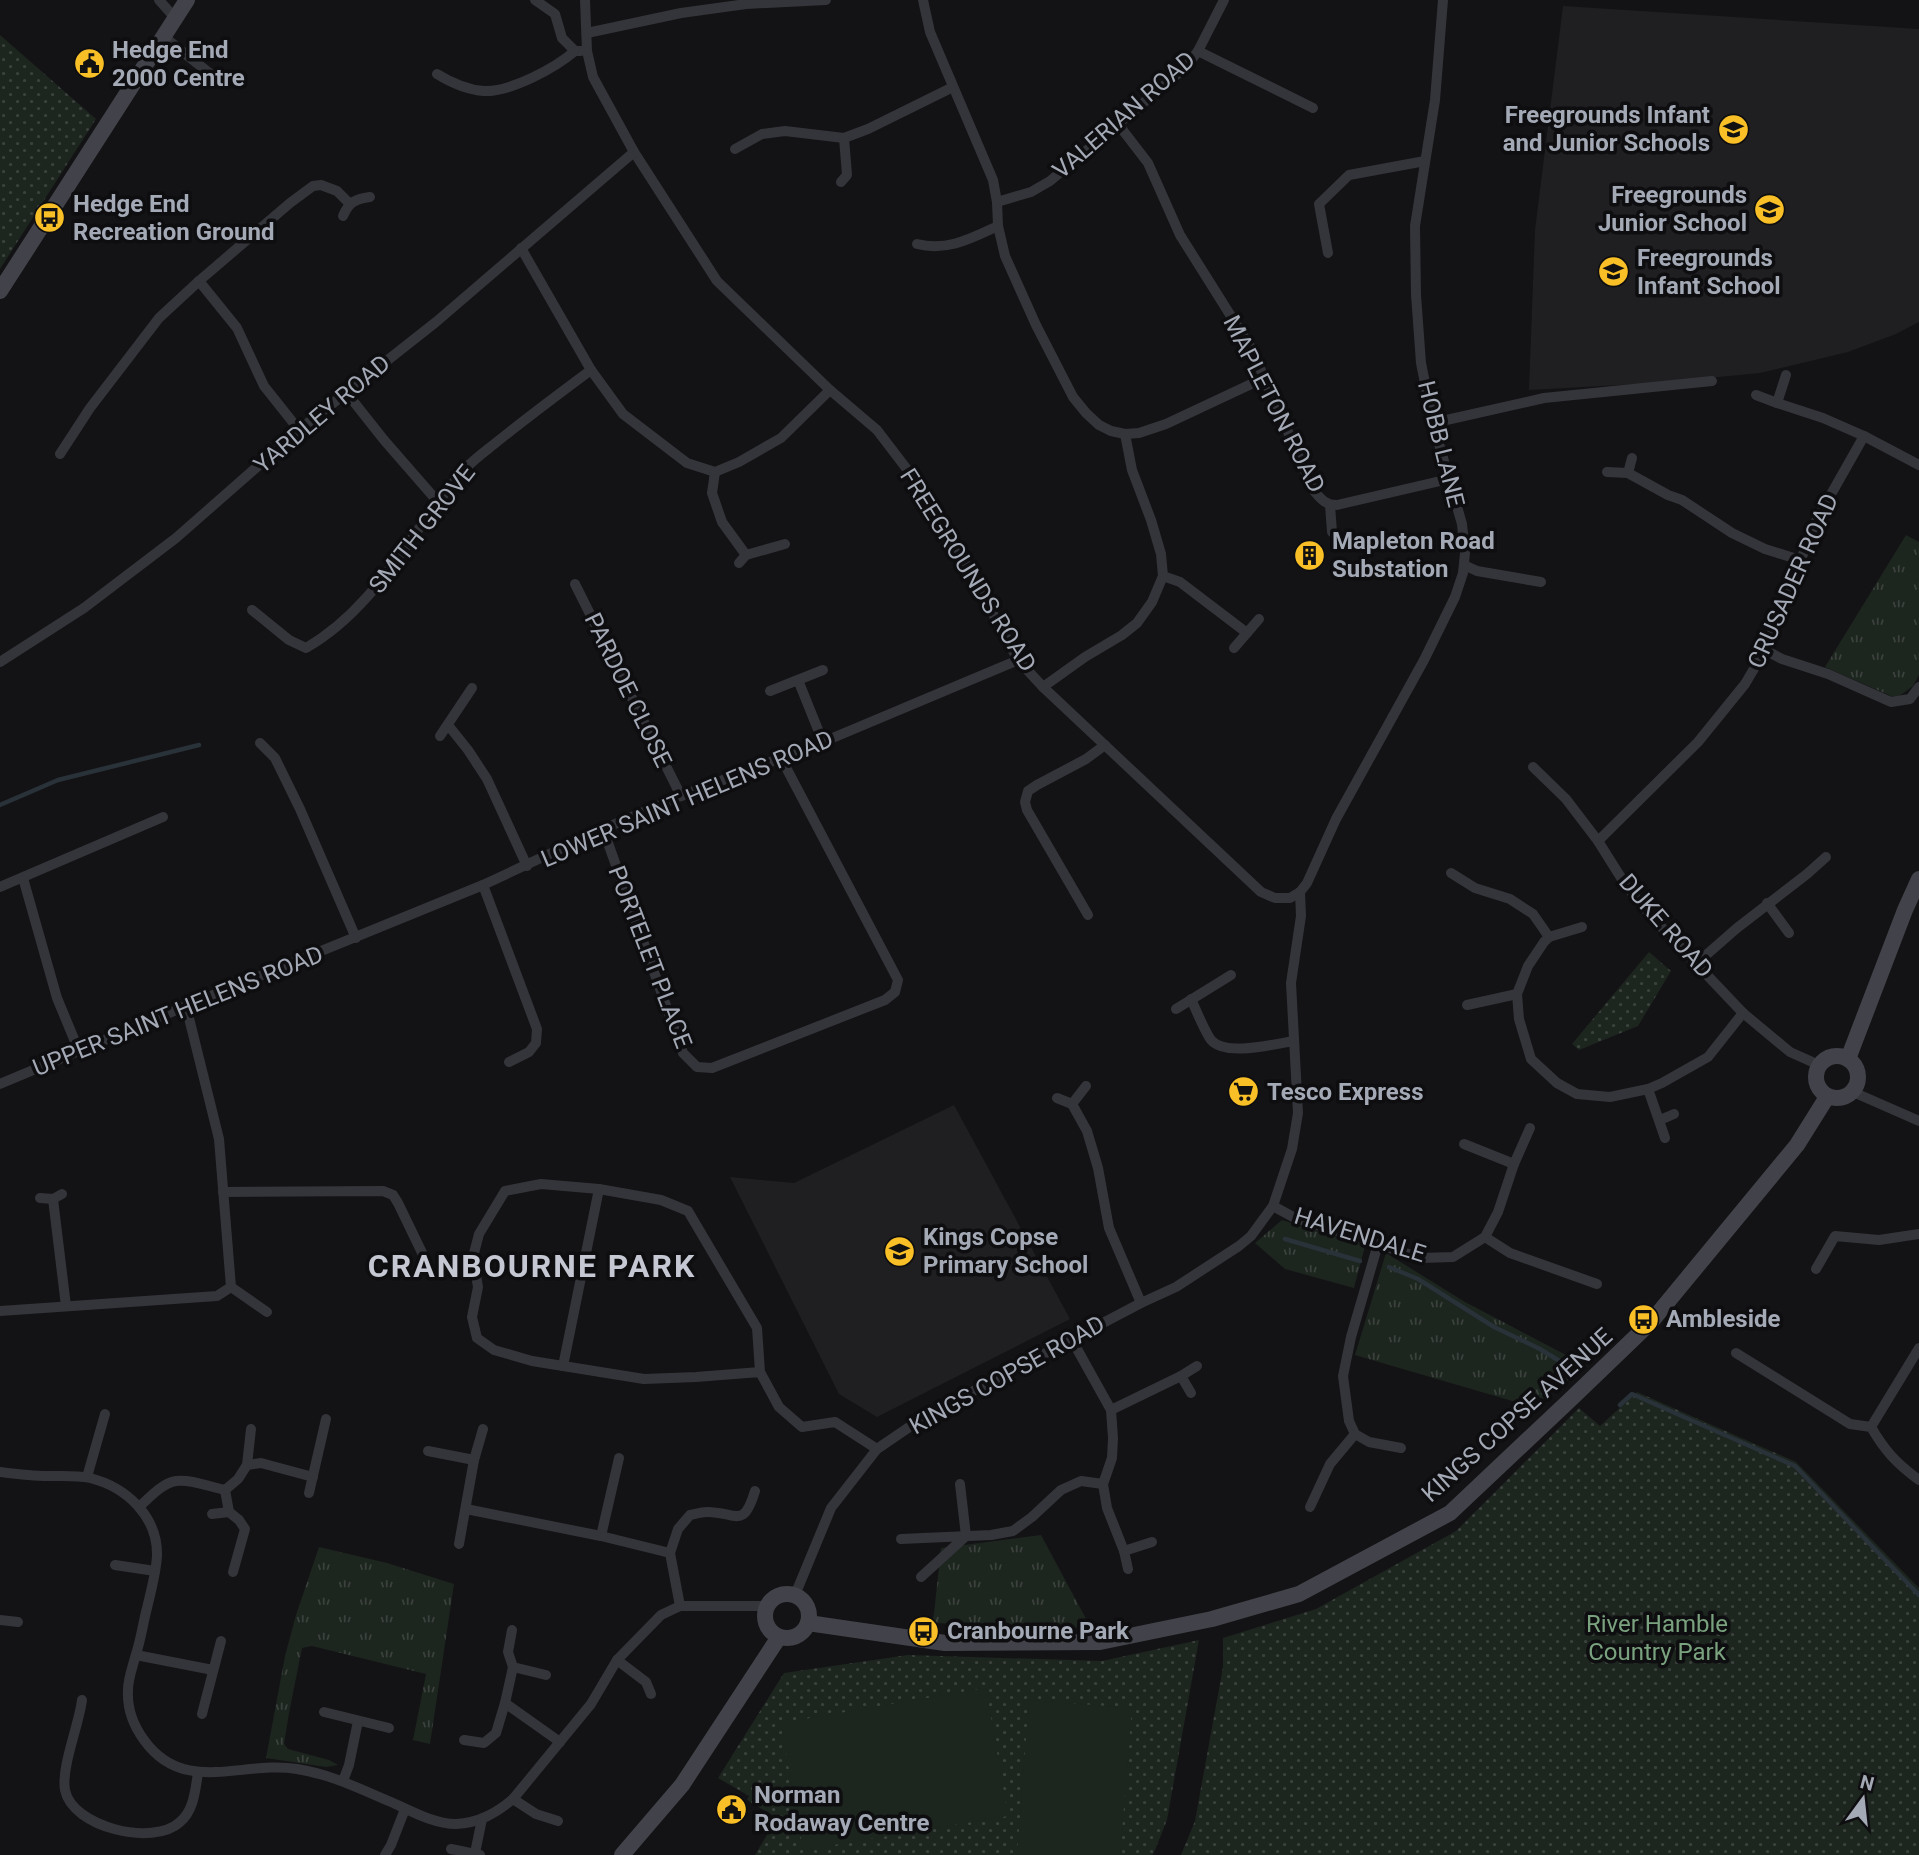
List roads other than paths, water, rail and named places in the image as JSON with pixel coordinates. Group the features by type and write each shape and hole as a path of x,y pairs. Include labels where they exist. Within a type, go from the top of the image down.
{"street":[{"path":"159,0 175,18"},
{"path":"0,291 187,0"},
{"path":"535,0 555,15 562,38 575,51"},
{"name":"FREEGROUNDS ROAD","path":"585,0 587,51 593,77 634,152 717,281 830,390 877,430 932,502 1018,660 1200,837 1261,892 1281,899 1290,898 1300,892"},
{"path":"587,33 746,2 826,0"},
{"path":"923,0 930,32 993,180 998,226 1005,256 1035,325 1073,397 1099,425 1125,434 1139,433 1166,424 1264,378"},
{"name":"VALERIAN ROAD","path":"997,202 1031,192 1050,181 1186,67 1198,51 1224,0"},
{"name":"HOBB LANE","path":"1300,892 1335,819 1424,660 1455,597 1464,565 1462,524 1433,423 1422,363 1416,295 1415,226 1435,100 1443,0"},
{"path":"163,36 213,76"},
{"path":"441,80 486,91 507,87 547,72 575,51 587,51"},
{"path":"1198,51 1313,108"},
{"path":"735,149 762,134 785,131 844,138 953,87"},
{"name":"MAPLETON ROAD","path":"1118,124 1148,163 1180,235 1251,348 1314,491 1323,502 1330,505 1449,479"},
{"path":"841,182 847,175 844,138"},
{"name":"YARDLEY ROAD","path":"0,662 84,608 176,538 299,430 436,322 634,152"},
{"path":"1328,253 1320,204 1349,175 1425,161"},
{"path":"60,454 90,408 159,318 200,281 272,223 290,203 321,180 349,203"},
{"path":"343,216 349,203 370,197"},
{"path":"917,244 930,248 957,245 998,226"},
{"path":"521,248 591,370 623,414 687,463 715,472 739,462 781,438 830,390"},
{"path":"927,261 930,248"},
{"path":"200,281 237,328 264,386 299,430"},
{"name":"SMITH GROVE","path":"252,610 289,640 306,648 327,636 372,593 467,467 591,370"},
{"path":"1777,403 1786,375"},
{"path":"1433,423 1544,398 1712,382"},
{"path":"346,392 438,502"},
{"path":"1756,395 1823,418 1919,465"},
{"path":"82,397 90,408"},
{"path":"1043,687 1138,623 1152,603 1163,576 1161,554 1132,470 1125,434"},
{"name":"CRUSADER ROAD","path":"1598,841 1698,742 1745,684 1765,650 1817,519 1864,436"},
{"path":"1628,473 1632,458"},
{"path":"715,472 712,494 722,522 743,559 785,544"},
{"path":"1607,472 1628,473 1682,500 1732,533 1765,550 1800,560"},
{"path":"1330,505 1332,532"},
{"path":"1464,565 1477,571 1541,582"},
{"path":"1163,576 1180,582 1247,633"},
{"name":"PARDOE CLOSE","path":"575,584 681,796"},
{"path":"1234,648 1259,619"},
{"path":"1765,650 1891,702 1910,699 1919,687"},
{"name":"LOWER SAINT HELENS ROAD","path":"356,938 483,886 603,829 681,796 822,742 1018,660"},
{"path":"770,691 823,670"},
{"path":"798,680 822,742"},
{"path":"440,736 472,688"},
{"path":"448,725 487,779 527,866"},
{"path":"261,743 275,758 300,809 356,938"},
{"path":"1083,911 1025,802 1028,791 1086,759 1105,745"},
{"name":"PORTELET PLACE","path":"603,829 683,1053 697,1067 712,1068 885,1000 895,992 898,980 781,758"},
{"name":"DUKE ROAD","path":"1532,767 1566,799 1598,841 1625,884 1651,916 1743,1013 1790,1052 1819,1065"},
{"path":"0,887 163,817"},
{"path":"1697,963 1826,857"},
{"path":"1451,873 1475,888 1510,899 1533,914 1549,937"},
{"path":"23,877 57,998 79,1051"},
{"path":"1848,1059 1919,879"},
{"path":"483,886 537,1029 537,1043 529,1052 509,1062"},
{"name":"KINGS COPSE ROAD","path":"795,1595 831,1508 877,1449 924,1417 1176,1287 1251,1236 1273,1206 1292,1149 1298,1113 1291,983 1301,916 1300,892"},
{"path":"1767,903 1789,933"},
{"path":"1582,927 1549,937 1544,942 1528,966 1517,994 1519,1019 1531,1059 1557,1083 1577,1094 1610,1097 1648,1089 1708,1058 1743,1013"},
{"name":"UPPER SAINT HELENS ROAD","path":"0,1084 356,938"},
{"path":"1176,1009 1231,975"},
{"path":"1467,1005 1517,994"},
{"path":"1191,999 1212,1041 1224,1047 1238,1049 1294,1041"},
{"path":"186,1006 219,1139 231,1287"},
{"path":"1831,1056 1848,1059 1857,1071 1858,1079 1853,1092 1842,1098 1827,1097 1821,1092 1815,1079 1819,1065 1831,1056"},
{"path":"1072,1104 1086,1086"},
{"path":"1648,1089 1665,1138"},
{"path":"1853,1092 1919,1121"},
{"name":"KINGS COPSE AVENUE","path":"808,1623 946,1643 1100,1642 1212,1619 1299,1594 1450,1513 1651,1322 1797,1146 1827,1097"},
{"path":"1057,1098 1072,1104 1087,1131 1098,1168 1109,1228 1141,1303"},
{"path":"1660,1120 1674,1114"},
{"path":"1530,1128 1514,1164 1498,1212 1485,1237 1510,1253 1597,1284"},
{"path":"1464,1144 1514,1164"},
{"path":"760,1372 644,1379 532,1361 494,1350 477,1338 472,1317 478,1287 473,1257 479,1234 505,1191 541,1184 599,1189 661,1200 688,1212 757,1328 760,1372 779,1407 802,1427 835,1422 877,1449"},
{"path":"563,1366 599,1189"},
{"path":"223,1192 383,1191 393,1195 398,1203 426,1261"},
{"path":"40,1198 58,1196 66,1307"},
{"name":"HAVENDALE","path":"1273,1206 1295,1218 1421,1258 1453,1257 1485,1237"},
{"path":"1816,1269 1835,1236 1879,1240 1919,1234"},
{"path":"1378,1244 1351,1337 1343,1376 1349,1421 1355,1434 1370,1442 1396,1445"},
{"path":"0,1311 217,1296 231,1287"},
{"path":"231,1287 267,1312"},
{"path":"1072,1340 1111,1410 1112,1458 1103,1484 1107,1508 1128,1569"},
{"path":"1871,1426 1917,1351"},
{"path":"1736,1353 1850,1424 1871,1426"},
{"path":"1111,1410 1197,1366"},
{"path":"1181,1376 1191,1394"},
{"path":"88,1477 105,1414"},
{"path":"309,1493 326,1419"},
{"path":"1871,1426 1883,1448 1919,1480"},
{"path":"225,1490 238,1479 247,1465 251,1429"},
{"path":"459,1544 482,1429"},
{"path":"1310,1507 1330,1464 1355,1434"},
{"path":"428,1451 474,1460"},
{"path":"601,1536 620,1458"},
{"path":"247,1465 261,1463 313,1477"},
{"path":"0,1472 88,1477 125,1495 149,1520 155,1534 157,1555 131,1669 128,1706 137,1729 149,1748 162,1759 198,1773 294,1768 317,1773 343,1781 432,1820 456,1824 482,1819 498,1812 513,1799 591,1704 617,1660 661,1615 680,1606 767,1606"},
{"path":"139,1507 174,1481 225,1490"},
{"path":"901,1539 991,1535 1013,1531 1062,1490 1081,1481 1103,1484"},
{"path":"960,1484 966,1536"},
{"path":"225,1490 229,1512 245,1529 233,1572"},
{"path":"680,1606 670,1553 678,1529 690,1515 707,1512 735,1517 746,1514 755,1491"},
{"path":"1315,1493 1326,1498"},
{"path":"466,1509 670,1553"},
{"path":"212,1514 229,1512"},
{"path":"921,1577 966,1536"},
{"path":"1124,1551 1152,1542"},
{"path":"115,1565 155,1571"},
{"path":"777,1595 795,1595 807,1605 808,1623 798,1635 791,1638 779,1637 768,1627 765,1620 767,1606 777,1595"},
{"path":"0,1620 18,1622"},
{"path":"464,1740 484,1743 496,1734 513,1667 508,1652 512,1630"},
{"path":"622,1855 682,1785 779,1637"},
{"path":"202,1714 220,1640"},
{"path":"136,1655 213,1670"},
{"path":"617,1660 646,1682 650,1694"},
{"path":"513,1667 546,1675"},
{"path":"646,1682 659,1682"},
{"path":"82,1700 80,1719 66,1768 65,1789 69,1802 79,1812 95,1822 133,1833 150,1834 173,1828 191,1809 198,1773"},
{"path":"505,1703 560,1742"},
{"path":"324,1712 389,1728"},
{"path":"80,1719 92,1723"},
{"path":"343,1781 358,1721"},
{"path":"513,1799 536,1814 558,1821"},
{"path":"385,1855 405,1809"},
{"path":"452,1849 478,1854 482,1819"}],"waterway":[{"path":"0,805 58,780 199,745"},
{"path":"1285,1239 1360,1261"},
{"path":"1389,1267 1418,1279 1494,1327 1540,1349 1574,1370"},
{"path":"1620,1405 1632,1394 1795,1466 1919,1595"}],"place":[{"name":"Hedge End 2000 Centre","path":"89,64"},
{"name":"Freegrounds Infant and Junior Schools","path":"1733,129"},
{"name":"Freegrounds Junior School","path":"1770,209"},
{"name":"Hedge End Recreation Ground","path":"50,218"},
{"name":"Freegrounds Infant School","path":"1614,272"},
{"name":"Mapleton Road Substation","path":"1309,555"},
{"name":"Tesco Express","path":"1244,1092"},
{"name":"Kings Copse Primary School","path":"900,1251"},
{"name":"Ambleside","path":"1643,1319"},
{"name":"Cranbourne Park","path":"924,1631"},
{"name":"Norman Rodaway Centre","path":"731,1809"}],"district":[{"name":"CRANBOURNE PARK","path":"532,1266"}],"park label":[{"name":"River Hamble Country Park","path":"1657,1638"}]}
